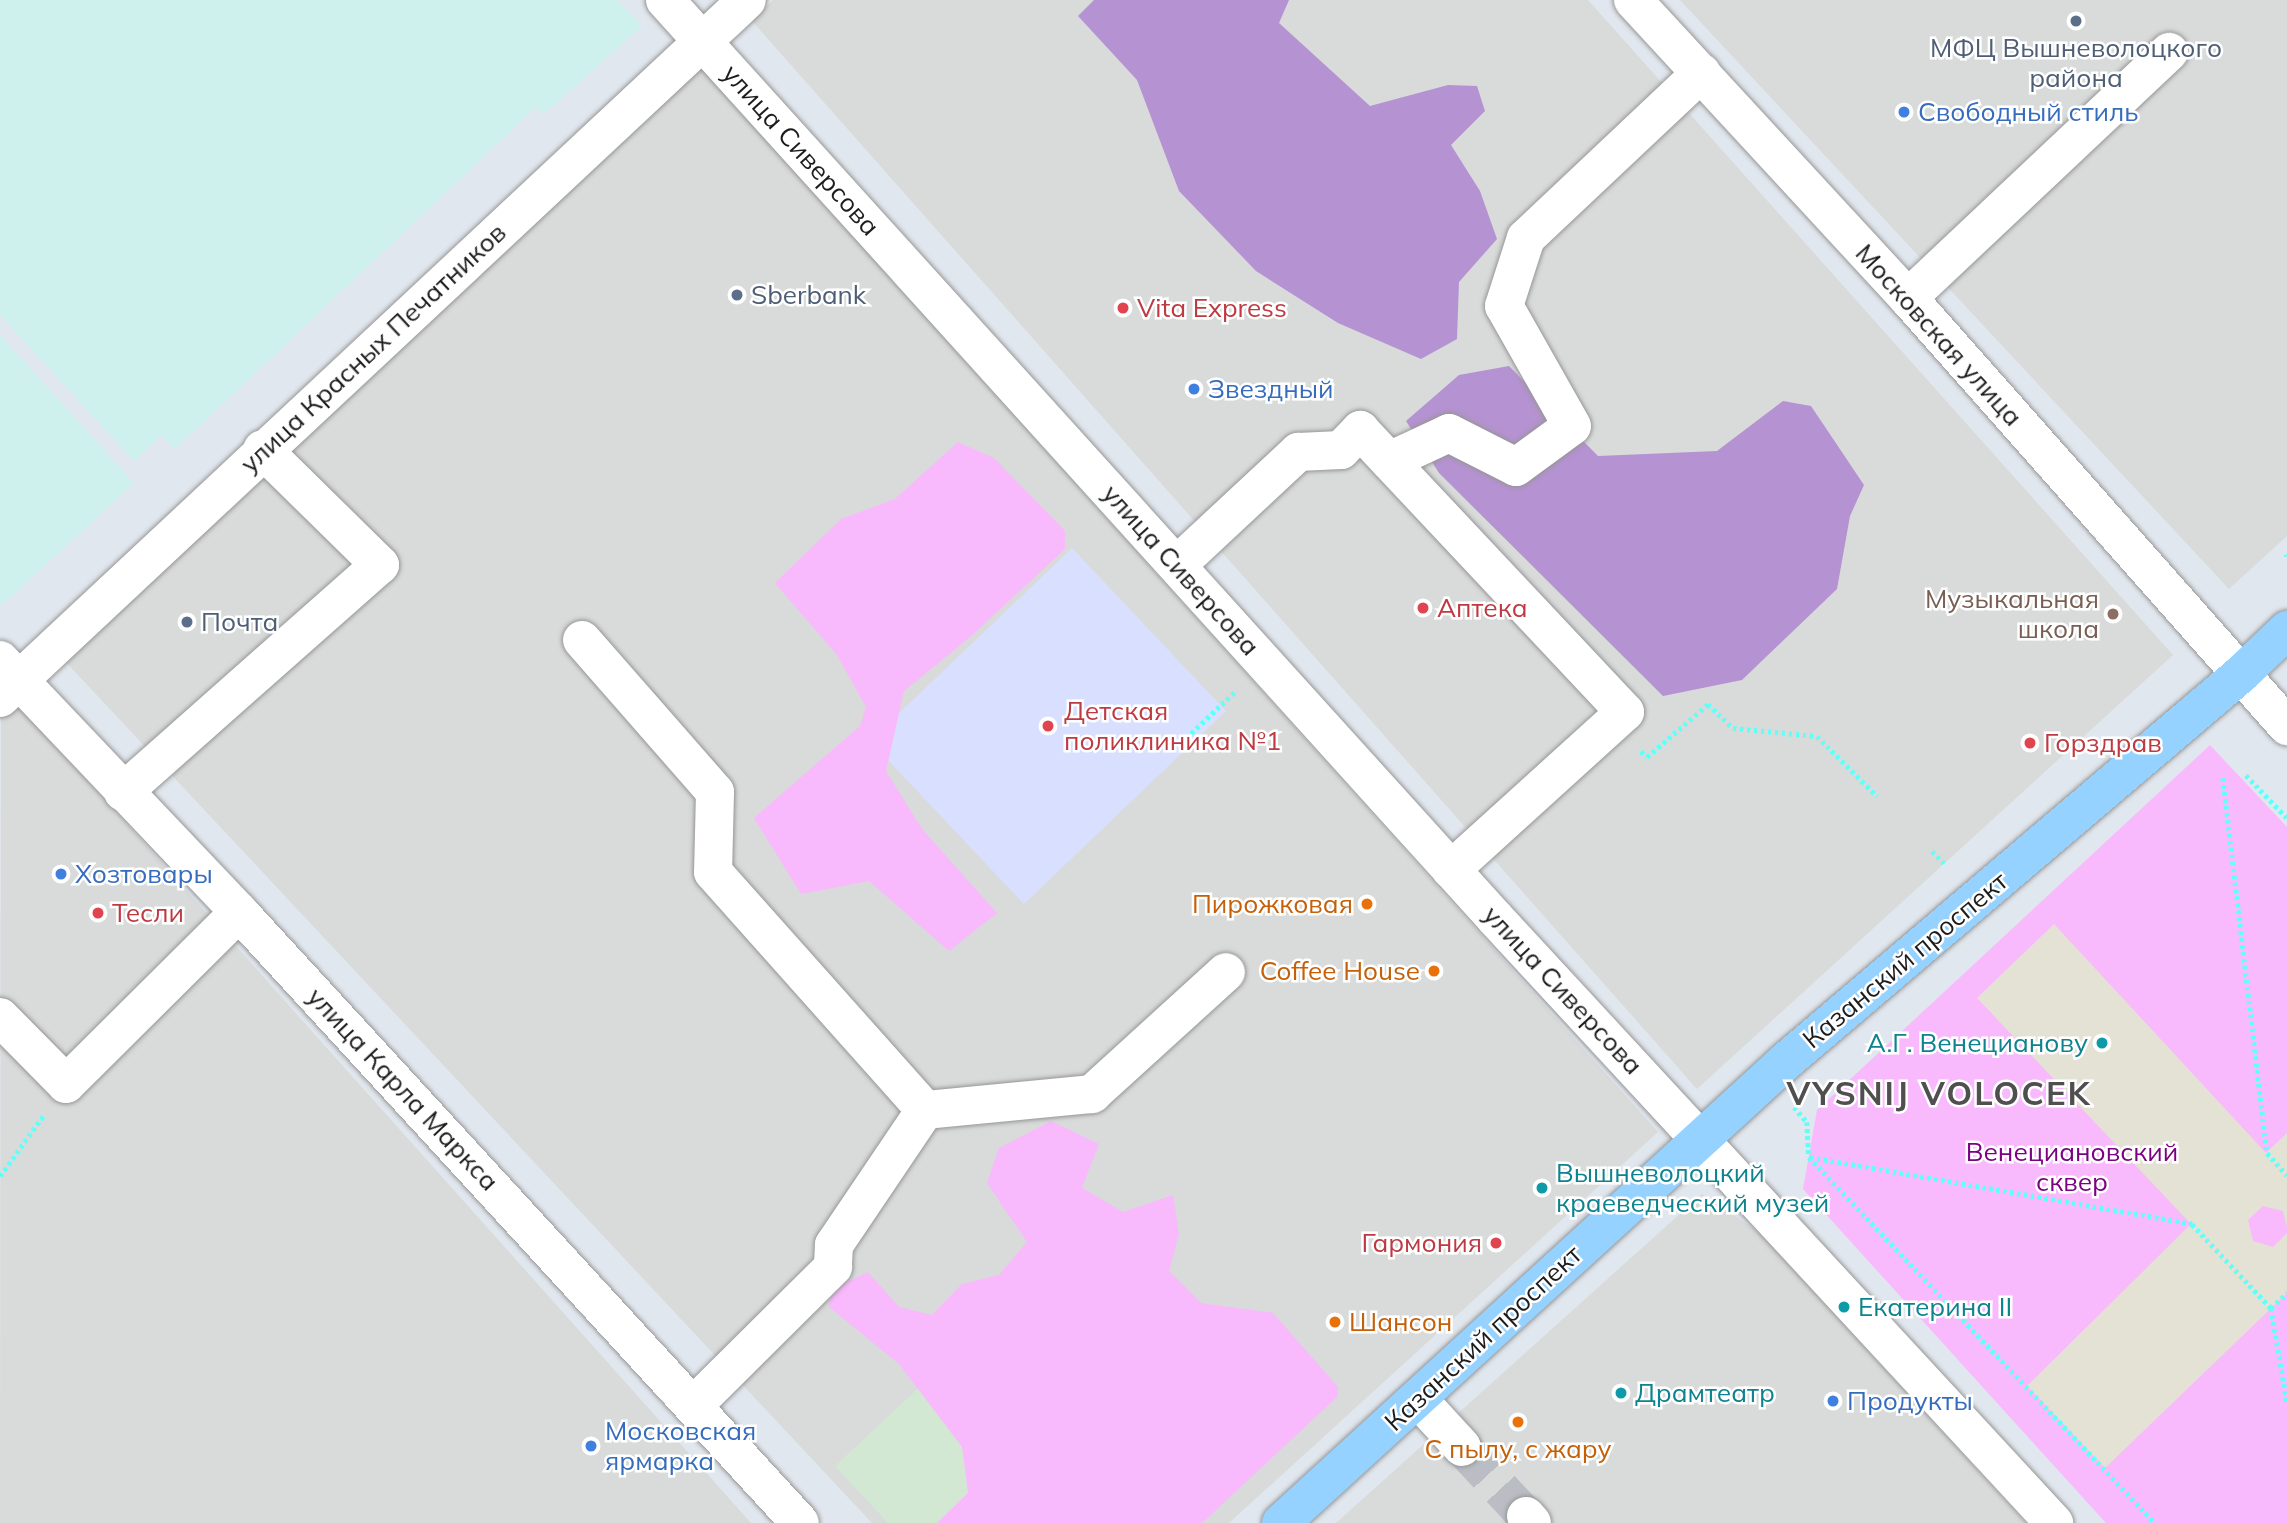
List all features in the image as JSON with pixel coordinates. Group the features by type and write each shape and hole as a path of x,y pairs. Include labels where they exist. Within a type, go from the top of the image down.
{"main road":[{"name":"Казанский проспект","path":"1280,1523 1701,1138 2241,674 2287,630"}],"street":[{"name":"улица Сиверсова","path":"665,0 1451,870 2054,1523"},
{"name":"улица Красных Печатников","path":"6,680 262,449 704,43 747,0"},
{"name":"Московская улица","path":"1633,0 1908,298 2287,726"},
{"path":"1908,298 2168,52"},
{"path":"1389,461 1449,433 1516,467 1572,426 1504,306 1526,238 1700,73"},
{"path":"1177,565 1298,452 1341,450 1360,430 1625,712 1451,870"},
{"path":"123,792 380,565 262,449"},
{"path":"582,640 715,792 713,872 925,1110"},
{"name":"улица Карла Маркса","path":"6,680 123,792 239,912 800,1523"},
{"path":"0,1017 66,1084 239,912"},
{"path":"925,1110 1092,1094 1226,972"},
{"path":"694,1405 833,1267 834,1245 925,1110"},
{"path":"1418,1399 1462,1447"}],"path":[{"path":"1186,738 1246,682"},
{"path":"1613,723 1647,757 1708,704 1733,728 1817,736 1877,796"},
{"path":"2246,775 2287,818"},
{"path":"2224,778 2267,1153 2287,1175"},
{"path":"1932,851 1945,864"},
{"path":"0,1176 66,1084"},
{"path":"2155,1523 1809,1157 2192,1224 2271,1308 2287,1402"},
{"path":"2271,1308 2287,1293"}],"shaded area":[{"path":"0,0 618,0 642,26 544,114 536,107 175,449 161,435 134,461 0,315"},
{"path":"773,0 1588,0 2173,655 1697,1089 752,21"},
{"path":"1094,0 1289,0 1279,23 1370,106 1448,85 1477,86 1485,111 1451,145 1480,191 1497,239 1459,282 1457,339 1421,359 1338,323 1256,271 1179,191 1137,80 1078,16"},
{"path":"1680,0 2287,0 2287,536 2229,589"},
{"path":"690,54 1658,1132 1229,1523 872,1523 49,644"},
{"path":"0,335 134,483 2,605 0,602"},
{"path":"1509,366 1598,456 1717,451 1783,401 1811,406 1864,485 1850,516 1837,589 1742,680 1663,696 1439,473 1406,421 1459,375"},
{"name":"Детская поликлиника №1","path":"1072,548 1226,711 1024,904 870,741"},
{"path":"1,683 751,1523 0,1523"},
{"path":"2054,924 2266,1153 2287,1133 2287,1227 2283,1211 2263,1206 2248,1220 2253,1241 2273,1247 2287,1233 2287,1293 2105,1468 2027,1386 2191,1224 1977,998"},
{"path":"1702,1194 1759,1232 2026,1523 1336,1523"},
{"path":"943,1365 1186,1523 888,1523 835,1466"}],"green space":[{"path":"958,442 994,458 1065,531 1065,549 969,638 904,691 886,771 922,829 997,913 949,951 869,881 801,894 754,818 860,726 866,707 837,655 775,583 841,519 895,499"},
{"name":"Венециановский сквер","path":"2210,745 2287,827 2287,1523 2106,1523 1803,1189 1817,1110"},
{"path":"1051,1121 1099,1144 1082,1188 1123,1212 1173,1195 1179,1234 1169,1271 1201,1303 1273,1313 1338,1387 1337,1397 1202,1523 937,1523 968,1493 962,1447 899,1364 829,1307 832,1289 868,1272 899,1307 932,1315 962,1284 999,1275 1027,1242 987,1183 999,1148"}],"tunnel":[{"path":"1462,1447 1526,1516"}],"place":[{"name":"МФЦ Вышневолоцкого района","path":"2076,21"},
{"name":"Свободный стиль","path":"1904,112"},
{"name":"Sberbank","path":"737,295"},
{"name":"Vita Express","path":"1123,308"},
{"name":"Звездный","path":"1194,389"},
{"name":"Аптека","path":"1423,608"},
{"name":"Музыкальная школа","path":"2113,614"},
{"name":"Почта","path":"187,622"},
{"name":"Детская поликлиника №1","path":"1048,726"},
{"name":"Горздрав","path":"2030,743"},
{"name":"Хозтовары","path":"61,874"},
{"name":"Пирожковая","path":"1367,904"},
{"name":"Тесли","path":"98,913"},
{"name":"Coffee House","path":"1434,971"},
{"name":"А.Г. Венецианову","path":"2102,1043"},
{"name":"Вышневолоцкий краеведческий музей","path":"1542,1188"},
{"name":"Гармония","path":"1496,1243"},
{"name":"Екатерина II","path":"1844,1307"},
{"name":"Шансон","path":"1335,1322"},
{"name":"Драмтеатр","path":"1621,1393"},
{"name":"Продукты","path":"1833,1401"},
{"name":"С пылу, с жару","path":"1518,1422"},
{"name":"Московская ярмарка","path":"591,1446"}],"district":[{"name":"VYSNIJ VOLOCEK","path":"1939,1093"}]}
